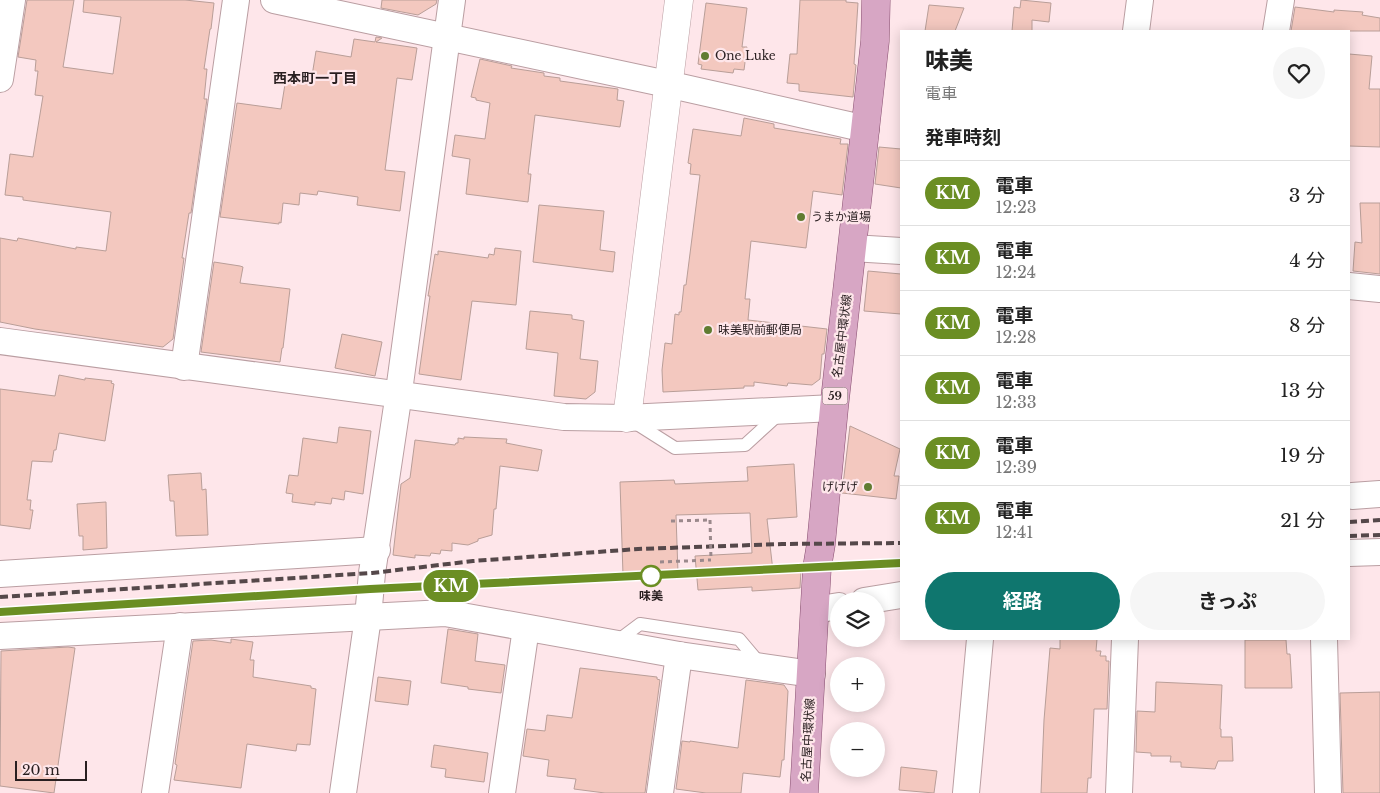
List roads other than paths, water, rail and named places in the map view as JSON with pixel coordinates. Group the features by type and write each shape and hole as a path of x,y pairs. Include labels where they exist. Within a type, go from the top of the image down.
{"main road":[{"name":"名古屋中環状線","path":"804,793 812,674 827,608 816,568 866,129 875,41 876,0"}],"street":[{"path":"0,79 12,0"},
{"path":"184,367 236,0"},
{"path":"274,0 667,84 866,129"},
{"path":"343,793 452,0"},
{"path":"627,418 667,84 679,0"},
{"path":"1136,30 1140,0"},
{"path":"1276,30 1280,0"},
{"path":"852,248 900,251"},
{"path":"1350,286 1380,289"},
{"path":"0,341 564,417 627,418 834,408"},
{"path":"1352,496 1380,494"},
{"path":"0,574 377,550"},
{"path":"1350,554 1380,552"},
{"path":"885,598 900,595"},
{"path":"0,636 445,613 679,655 812,674"},
{"path":"155,793 180,626"},
{"path":"502,793 526,628"},
{"path":"966,793 980,640"},
{"path":"1119,793 1125,640"},
{"path":"1324,640 1328,793"},
{"path":"660,793 679,655"}],"lane":[{"path":"614,643 640,624 739,639 763,667"}],"railway":[{"path":"1350,522 1380,520"},
{"path":"1350,536 1380,535"},
{"path":"0,597 372,573 473,561 638,549 782,544 900,543"},
{"path":"0,612 370,589 900,563"}],"train":[{"name":"KM","path":"0,612 370,589 900,563"}],"place":[{"name":"One Luke","path":"705,56"},
{"name":"うまか道場","path":"801,217"},
{"name":"味美駅前郵便局","path":"708,330"},
{"name":"げげげ","path":"868,487"},
{"name":"味美","path":"651,576"}],"district":[{"name":"西本町一丁目","path":"315,78"}]}
